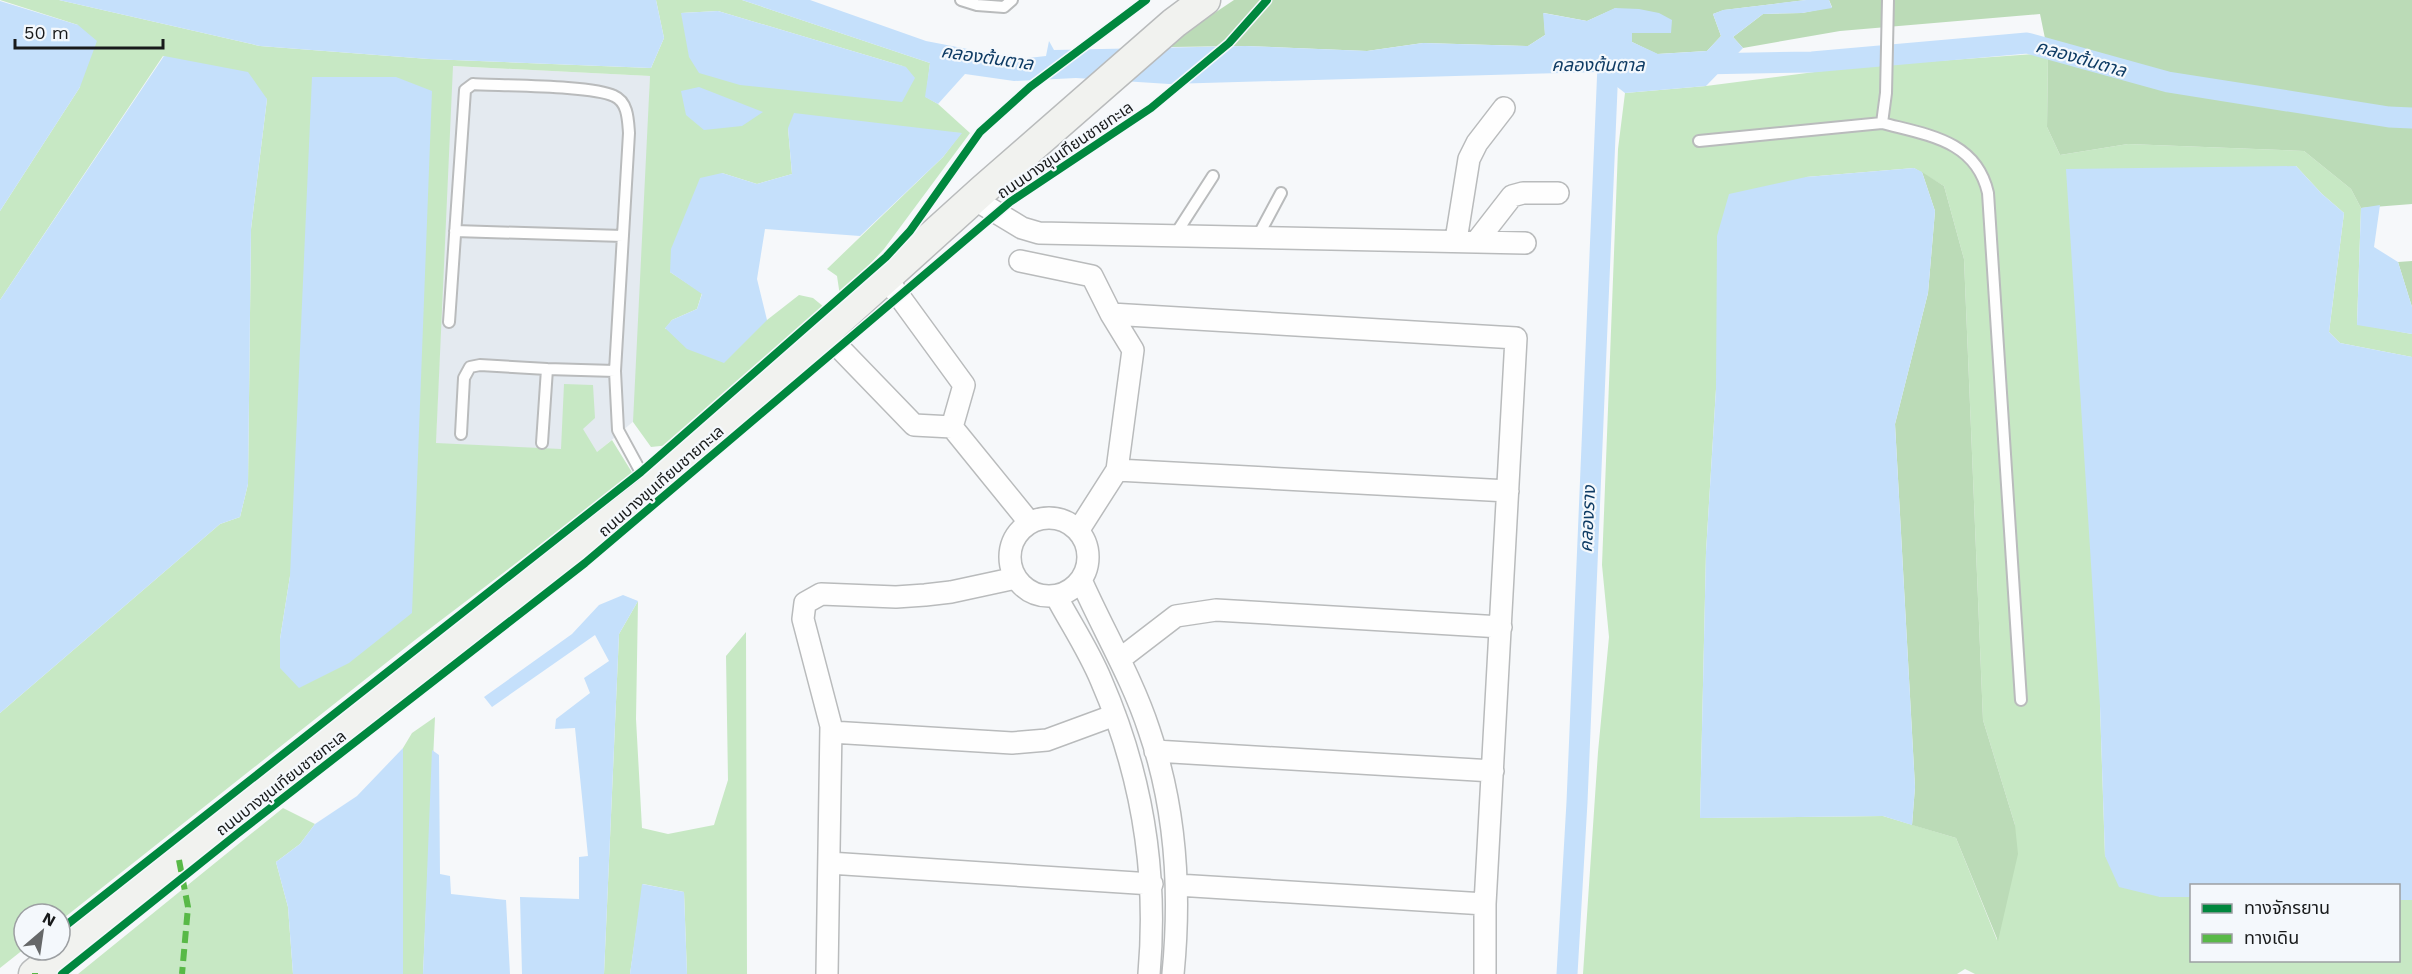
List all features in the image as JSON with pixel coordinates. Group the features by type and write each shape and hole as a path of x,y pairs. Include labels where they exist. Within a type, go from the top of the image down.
{"main road":[{"name":"ถนนบางขุนเทียนชายทะเล","path":"34,974 651,490 1142,50 1205,0"}],"street":[{"path":"1456,240 1469,159 1477,143 1504,108"},
{"path":"1477,241 1512,196 1522,192 1558,193"},
{"path":"975,199 1022,228 1039,233 1525,243"},
{"path":"1020,261 1092,276 1133,350 1117,470 1078,531"},
{"path":"886,278 964,386 952,427"},
{"path":"1111,314 1516,338 1485,904 1485,974"},
{"path":"825,333 914,425 952,427 1030,523"},
{"path":"1117,470 1508,490"},
{"path":"1055,519 1067,523 1078,531 1085,542 1088,555 1087,568 1081,580 1071,590 1056,596 1035,594 1016,578 1011,566 1010,553 1020,530 1030,523 1055,519"},
{"path":"827,974 831,732 804,619 805,603 821,594 896,597 925,595 951,592 1016,578"},
{"path":"1081,580 1119,659 1149,731 1167,801 1177,885 1177,930 1173,974"},
{"path":"1056,596 1100,678 1125,740 1142,809 1152,885 1149,974"},
{"path":"1119,659 1176,616 1216,610 1501,627"},
{"path":"831,732 1011,743 1047,740 1115,716"},
{"path":"1155,751 1493,771"},
{"path":"829,863 1152,885"},
{"path":"1177,885 1485,904"}],"lane":[{"path":"961,0 977,5 1004,7 1012,0"},
{"path":"1882,123 1886,93 1888,0"},
{"path":"449,322 465,90 473,84 594,91 615,96 626,109 629,133 615,371 618,430 651,490"},
{"path":"1699,141 1882,123 1946,140 1969,156 1984,176 1988,193 2022,700"},
{"path":"1175,235 1212,176"},
{"path":"1258,236 1281,193"},
{"path":"455,231 623,236"},
{"path":"461,434 464,378 470,367 480,364 615,371"},
{"path":"542,443 547,369"}],"shaded area":[{"path":"452,66 650,76 642,414 429,596"}],"green space":[{"path":"0,0 59,0 260,46 429,59 651,68 664,38 656,0 742,0 930,63 926,97 938,104 970,133 884,249 840,296 837,276 827,269 943,157 961,133 788,128 792,174 757,184 722,173 670,272 702,293 697,309 672,320 665,329 767,320 799,295 813,298 824,307 670,445 651,447 633,422 650,76 453,66 436,443 561,449 564,384 593,385 595,418 583,429 597,452 612,440 633,474 415,640 72,912 72,902 12,902 12,958 0,968 0,713 220,524 240,517 248,484 251,229 267,99 163,56 0,300 0,211 80,87 78,25","holes":["718,11 906,67 681,13","290,576 349,663 280,639"]},
{"path":"1234,0 1806,0 1724,10 1713,14 1721,36 1707,51 1657,54 1632,42 1632,33 1650,33 1616,8 1587,21 1544,13 1545,35 1528,46 1423,43 1367,51 1245,46 1170,47 1186,32"},
{"path":"1829,0 2412,0 2412,204 2361,208 2351,189 2304,151 2128,144 2060,155 2047,127 2048,53 2040,14 1840,31 1743,48 1733,37 1763,14 1802,13 1832,7"},
{"path":"2048,53 2047,127 2060,155 2128,144 2304,151 2351,189 2361,208 2357,324 2412,334 2412,357 2340,343 2329,332 2344,213 2322,194 2296,166 2100,706 2105,856 2160,897 2190,897 2190,962 2400,962 2400,900 2412,900 2412,974 1975,974 1965,969 1957,974 1583,974 1598,752 1609,637 1602,565 1618,149 1625,93 1706,86 1853,67","holes":["1914,168 1944,186 1964,259 1983,720 2015,825 1997,940 1956,838 1883,816 1700,818 1706,552 1716,389 1806,177"]},
{"path":"1922,172 1944,186 1964,259 1983,720 2015,825 2018,854 1998,941 1956,838 1912,825 1915,787 1895,424 1928,293 1935,211"},
{"path":"2412,261 2412,307 2398,262"},
{"path":"638,601 636,719 642,828 668,834 714,825 728,780 726,656 746,632 747,974 687,974 684,892 643,884 630,974 604,974 619,634"},
{"path":"435,717 423,974 403,974 403,748 412,733"},
{"path":"283,808 315,824 300,844 276,862 288,907 293,974 78,974"}],"water":[{"path":"59,0 656,0 664,38 651,68 429,59 260,46"},
{"path":"742,0 810,0 926,41 1019,59 1046,56 1049,41 1054,50 1245,46 1367,51 1423,43 1528,46 1545,35 1543,13 1587,21 1615,8 1659,13 1672,20 1671,33 1632,33 1632,42 1658,54 1707,51 1721,36 1713,14 1723,10 1806,0 1829,0 1832,8 1802,13 1763,14 1733,37 1743,48 1706,86 1625,93 1598,72 1169,84 1076,78 1014,81 965,74 938,104 925,97 930,63"},
{"path":"0,1 78,25 97,41 80,87 0,211"},
{"path":"718,11 906,67 915,78 902,102 740,85 699,73 689,57 681,13"},
{"path":"164,56 248,72 267,99 251,229 248,484 240,517 220,524 0,713 0,300"},
{"path":"312,77 396,77 432,91 412,613 349,663 299,688 280,668 280,639 290,576"},
{"path":"699,87 763,112 742,126 704,130 686,115 681,91"},
{"path":"794,113 962,133 943,157 860,236 765,229 757,279 767,320 724,363 687,349 665,328 672,320 697,309 702,294 670,272 671,249 700,178 722,173 757,184 792,174 788,128"},
{"path":"2296,166 2322,194 2344,213 2329,332 2340,343 2412,357 2412,900 2400,900 2400,884 2190,884 2190,897 2160,897 2119,887 2105,856 2100,706 2066,169"},
{"path":"1914,168 1922,172 1935,211 1928,293 1895,424 1915,787 1912,825 1883,816 1700,818 1706,552 1716,389 1717,236 1729,194 1806,177"},
{"path":"2380,205 2374,247 2398,262 2412,307 2412,334 2357,325 2361,208"},
{"path":"623,595 638,601 619,634 604,974 522,974 520,897 579,899 579,857 588,856 575,728 555,729 556,719 590,693 584,678 609,661 595,635 492,707 484,697 572,634 599,605"},
{"path":"403,748 403,974 293,974 288,907 276,862 300,844 315,824 357,796"},
{"path":"432,750 439,755 440,874 450,876 451,894 506,900 510,974 423,974"},
{"path":"642,884 684,892 687,974 630,974"}],"waterway":[{"name":"คลองต้นตาล","path":"1699,64 1812,62 2027,43 2168,82 2389,117 2412,118"},
{"name":"คลองราง","path":"1567,974 1577,802 1608,65"}],"marked path":[{"path":"179,860 188,907 182,974"}],"cycle path":[{"path":"72,921 641,472 886,257 910,231 980,132 1030,87 1146,0"},
{"path":"62,974 237,834 585,563 1010,202 1151,108 1229,43 1267,0"}]}
